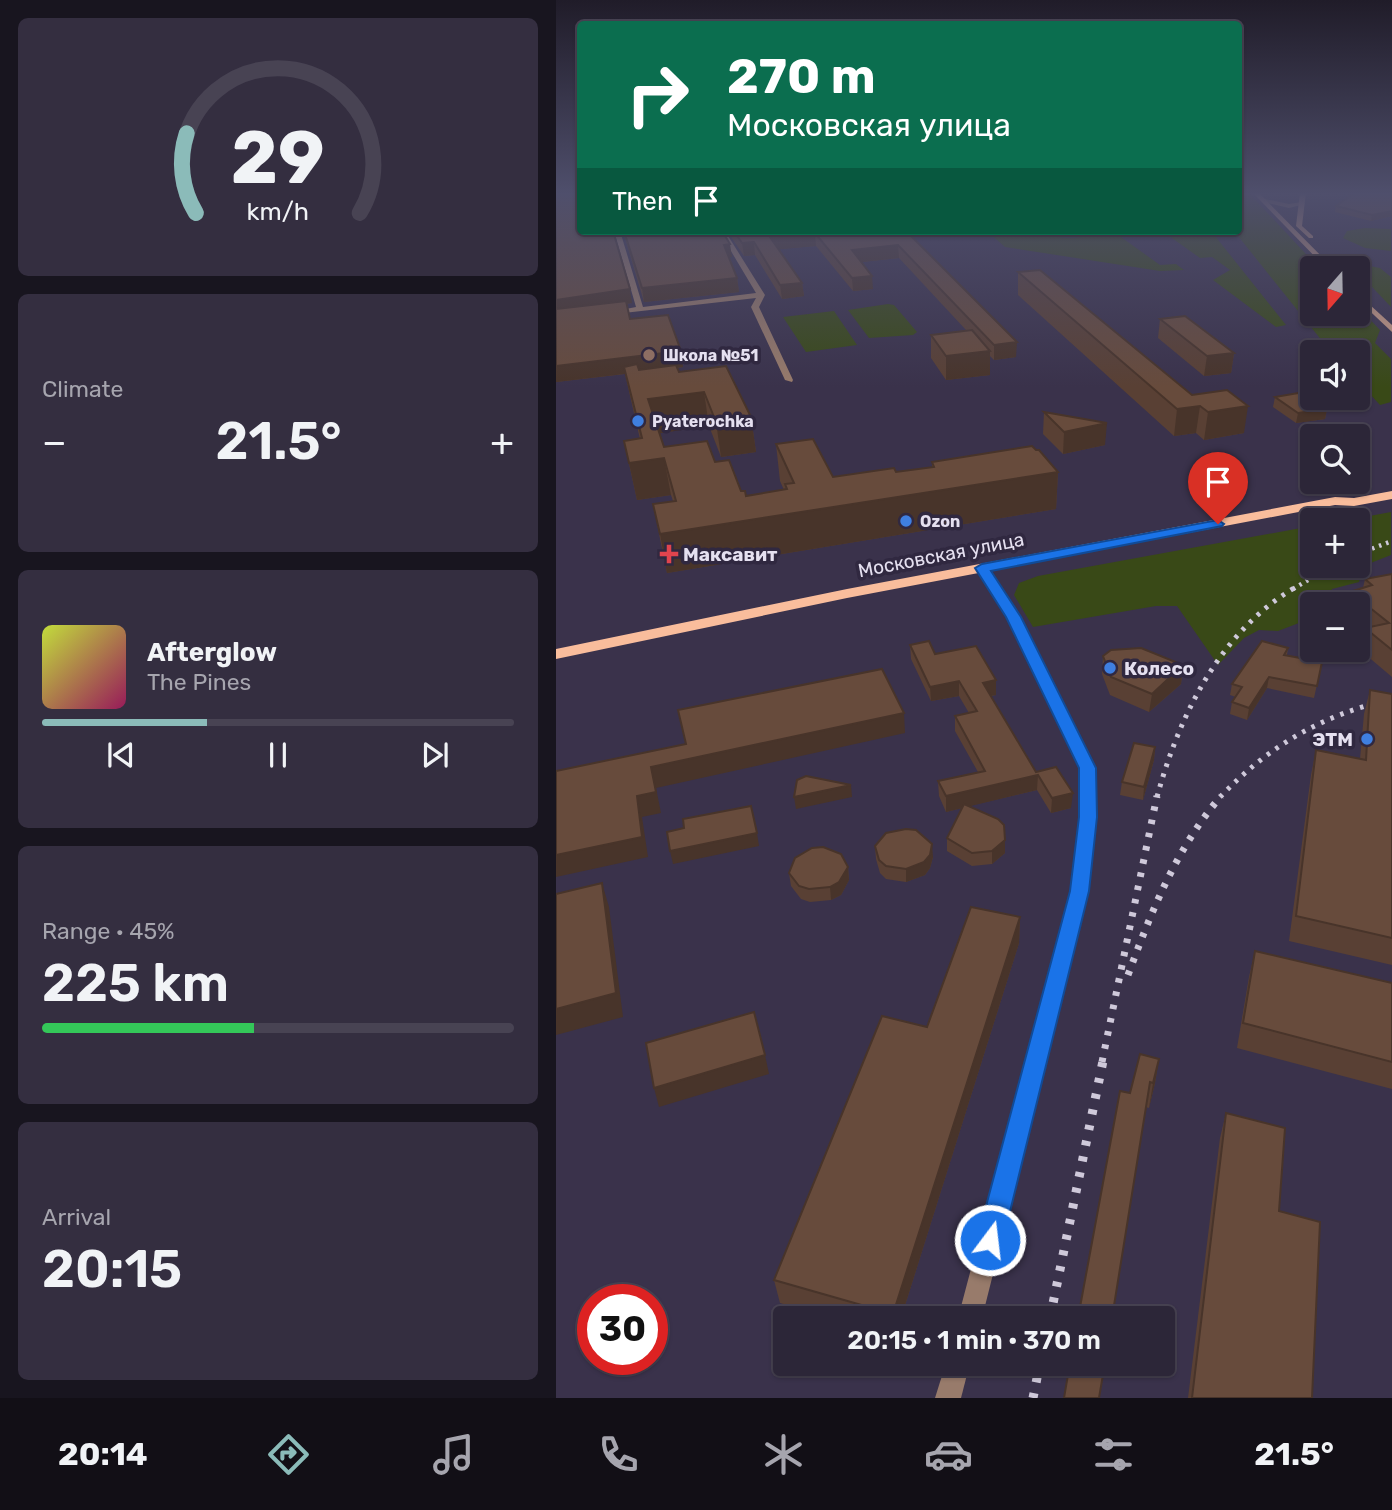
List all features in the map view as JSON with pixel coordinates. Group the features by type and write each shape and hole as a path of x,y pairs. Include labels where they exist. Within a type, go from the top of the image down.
{"main road":[{"path":"1370,295 1391,317"},
{"path":"1370,308 1391,330"},
{"name":"Московская улица","path":"1335,501 1348,494 1391,484"},
{"name":"Московская улица","path":"556,654 632,636 982,568 1335,501 1353,502 1391,495"}],"street":[{"path":"625,257 640,309"},
{"path":"738,257 761,295"},
{"path":"604,313 761,295"},
{"path":"761,295 755,307 789,380"},
{"path":"973,1306 1080,891 1088,817 1087,768 1014,617 982,568"},
{"path":"948,1398 954,1376"}],"green space":[{"path":"1071,257 1149,257 1160,265 1176,264 1184,270 1160,271"},
{"path":"1212,257 1232,257 1286,325 1276,327 1213,280 1230,270"},
{"path":"1255,257 1300,257 1300,313"},
{"path":"1370,266 1380,268 1391,277 1391,307 1370,285"},
{"path":"894,305 917,332 913,335 869,338 848,310"},
{"path":"834,311 857,345 806,352 783,317"},
{"path":"1370,320 1380,330 1375,343 1391,359 1391,402 1380,405 1370,394 1370,340 1321,340 1310,326 1370,326"},
{"path":"1391,512 1391,555 1370,563 1370,516"},
{"path":"1300,528 1300,578 1360,578 1359,582 1332,589 1331,592 1300,592 1300,623 1278,631 1259,630 1244,638 1218,665 1177,606 1156,606 1033,627 1014,595 1019,583 1038,576"}],"building":[{"path":"556,257 621,257 630,289 556,300"},
{"path":"632,257 729,257 737,278 642,288"},
{"path":"763,257 784,257 802,283 780,285"},
{"path":"835,257 858,257 872,276 852,278"},
{"path":"910,257 932,257 1017,342 994,345"},
{"path":"1040,270 1192,395 1227,390 1248,406 1208,412 1200,406 1177,409 1018,272"},
{"path":"626,301 630,319 668,315 681,351 556,366 556,309"},
{"path":"1185,316 1234,353 1207,356 1160,319"},
{"path":"972,330 990,351 946,356 931,335"},
{"path":"637,364 639,370 676,365 679,372 726,366 751,417 716,422 704,392 648,399 664,447 707,441 715,462 729,460 741,491 745,491 746,496 787,489 785,484 794,483 776,444 813,439 833,477 894,468 896,472 934,467 932,462 1032,446 1039,450 1058,472 660,534 653,504 676,501 664,458 629,463 624,441 642,438 624,367"},
{"path":"1300,393 1300,410 1320,410 1298,413 1275,397"},
{"path":"1044,412 1107,423 1064,432"},
{"path":"1392,574 1392,650 1370,632 1370,627 1389,623 1370,608 1370,592 1350,592 1372,585 1365,579"},
{"path":"929,641 935,654 976,646 996,680 983,683 1036,772 1056,767 1073,793 1052,798 1038,775 946,796 938,781 985,771 955,716 977,711 959,681 930,687 910,645"},
{"path":"1262,641 1288,648 1284,655 1300,658 1300,662 1322,662 1317,686 1269,677 1249,708 1232,702 1242,687 1232,684"},
{"path":"1141,648 1183,665 1152,694 1111,677 1103,656 1111,650"},
{"path":"882,669 904,713 651,767 656,792 637,796 642,837 556,855 556,771 686,744 678,710"},
{"path":"1370,690 1392,694 1392,938 1296,916 1316,750 1366,760"},
{"path":"1134,743 1155,747 1144,787 1122,782"},
{"path":"806,776 851,785 794,797 797,780"},
{"path":"964,804 998,819 1004,825 1005,840 992,851 972,853 947,838"},
{"path":"751,806 757,833 670,851 667,832 684,828 683,819"},
{"path":"916,830 932,844 930,855 924,862 906,869 886,866 879,860 875,846 886,833"},
{"path":"823,847 841,854 848,867 839,882 830,887 809,889 799,886 789,873 795,858 812,848"},
{"path":"602,883 616,993 556,1009 556,894"},
{"path":"971,907 1020,917 896,1306 865,1306 774,1280 882,1016 927,1027"},
{"path":"1255,951 1392,983 1392,1062 1243,1023"},
{"path":"754,1012 765,1055 654,1088 646,1043"},
{"path":"1140,1054 1159,1059 1153,1083 1150,1082 1114,1306 1080,1306 1120,1091 1130,1093"},
{"path":"1226,1113 1285,1128 1279,1211 1320,1222 1312,1398 1192,1398"},
{"path":"1068,1376 1103,1376 1099,1398 1064,1398"}],"railway":[{"path":"1370,549 1392,541"},
{"path":"1293,589 1311,578"},
{"path":"1157,797 1177,736 1206,678 1224,651 1245,627 1269,605 1293,589"},
{"path":"1221,796 1258,762 1298,734 1343,714 1392,699"},
{"path":"1102,1062 1157,796"},
{"path":"1128,975 1146,927 1178,859 1221,796"},
{"path":"1052,1306 1103,1061"},
{"path":"1033,1398 1037,1376"}],"place":[{"name":"Школа №51","path":"649,355"},
{"name":"Pyaterochka","path":"638,421"},
{"name":"Ozon","path":"906,521"},
{"name":"Максавит","path":"669,554"},
{"name":"Колесо","path":"1110,668"},
{"name":"ЭТМ","path":"1367,739"}],"route":[{"path":"990,1240 1080,891 1088,817 1087,768 1014,617 982,568 1218,524"}]}
